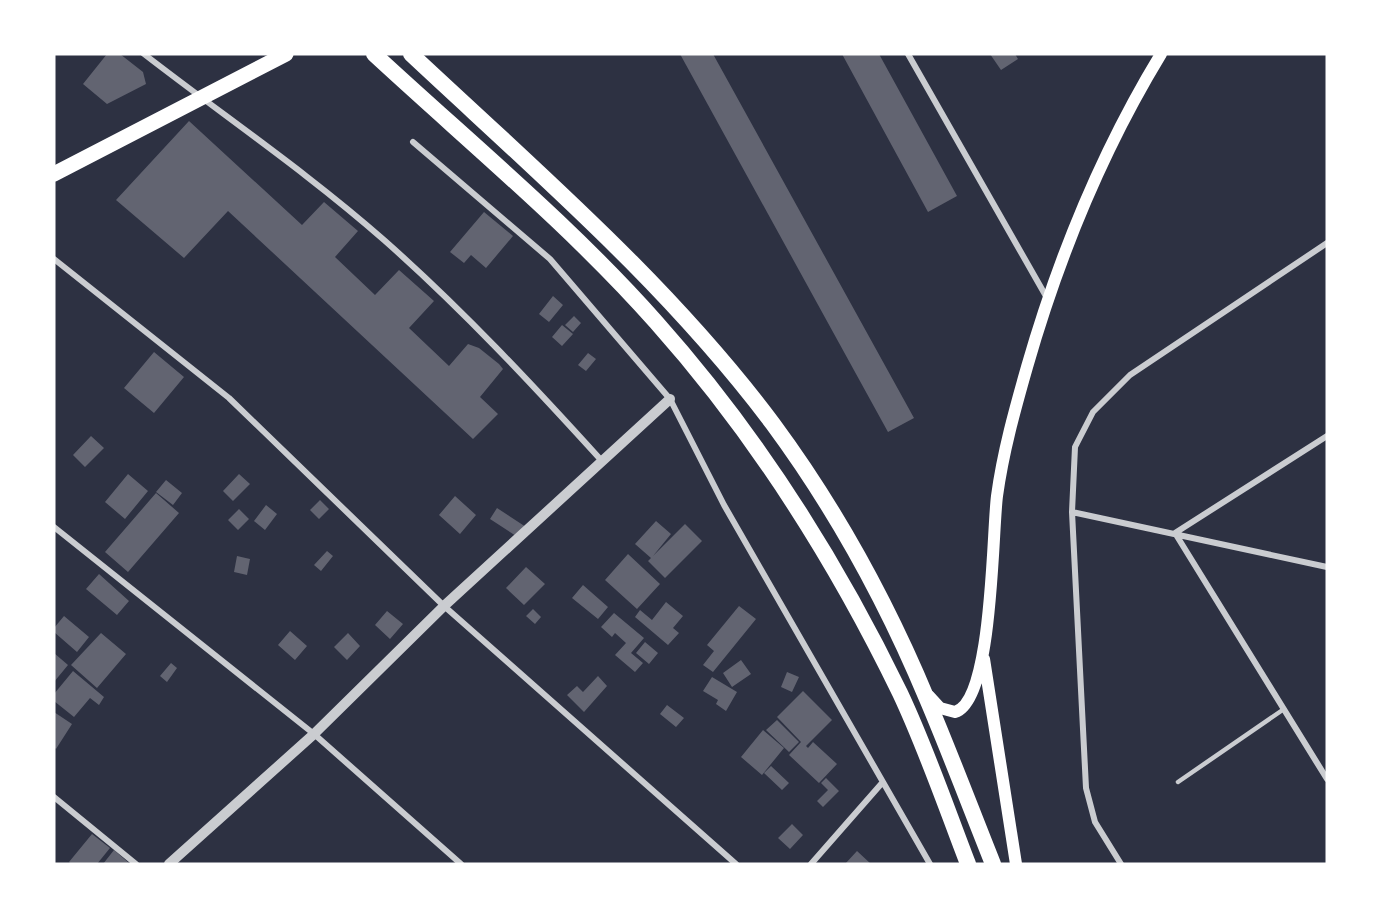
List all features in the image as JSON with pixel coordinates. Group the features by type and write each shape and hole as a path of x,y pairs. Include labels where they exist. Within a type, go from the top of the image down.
{"highway":[{"path":"374,54 609,272 656,322 716,393 772,469 820,543 901,695 968,864"},
{"path":"411,54 617,247 677,308 774,426 823,500 866,573 918,680 993,864"}],"main road":[{"path":"54,174 236,82 286,54"},
{"path":"918,680 940,708 950,713 961,711 970,700 984,655 997,495 1010,427 1047,298 1095,180 1161,54"},
{"path":"984,655 1016,864"}],"street":[{"path":"144,54 260,141 384,240 515,365 601,460"},
{"path":"908,54 1047,298"},
{"path":"413,142 550,259 670,399 724,506 930,864"},
{"path":"1121,864 1095,822 1086,788 1072,512 1075,447 1093,412 1130,375 1327,243"},
{"path":"54,259 229,398 444,606 736,864"},
{"path":"170,864 314,734 444,606 670,399"},
{"path":"1175,533 1327,436"},
{"path":"1072,512 1327,567"},
{"path":"54,527 314,734 461,864"},
{"path":"1175,533 1327,778"},
{"path":"811,864 882,783"},
{"path":"54,797 136,864"}],"lane":[{"path":"1178,782 1284,709"}],"building":[{"path":"107,54 120,54 143,72 146,84 107,104 83,84"},
{"path":"680,54 713,54 914,418 888,432"},
{"path":"842,54 879,54 957,196 928,212"},
{"path":"990,54 1015,54 1018,59 1001,70"},
{"path":"189,121 302,225 324,202 358,231 335,257 375,295 399,270 434,301 409,328 449,366 468,344 479,348 499,364 503,369 480,397 498,414 473,439 228,211 184,258 116,200"},
{"path":"484,212 513,236 486,268 471,255 464,263 450,252"},
{"path":"553,296 563,305 549,322 539,314"},
{"path":"574,316 581,323 573,332 565,325"},
{"path":"562,325 573,334 562,346 552,337"},
{"path":"154,352 184,377 154,413 124,388"},
{"path":"588,353 596,359 586,371 578,365"},
{"path":"91,436 104,448 85,467 73,455"},
{"path":"128,474 148,491 125,519 105,502"},
{"path":"239,474 250,484 233,501 223,491"},
{"path":"166,480 182,493 173,505 156,492"},
{"path":"156,493 179,513 128,572 105,552"},
{"path":"455,496 476,515 460,534 439,515"},
{"path":"320,500 329,509 319,519 310,510"},
{"path":"266,505 277,514 265,530 254,521"},
{"path":"497,508 526,527 519,538 490,519"},
{"path":"239,509 249,519 238,530 228,520"},
{"path":"656,521 671,534 653,556 685,524 702,541 665,578 648,561 651,558 635,544"},
{"path":"327,551 333,556 321,571 314,565"},
{"path":"628,554 660,584 637,609 605,580"},
{"path":"237,556 250,559 247,575 234,572"},
{"path":"526,567 545,584 524,605 506,588"},
{"path":"99,574 129,601 117,615 86,589"},
{"path":"583,585 608,607 598,619 572,598"},
{"path":"666,602 683,616 673,628 679,633 668,645 635,617 640,610 652,620"},
{"path":"739,606 756,619 713,672 703,665 714,651 707,645"},
{"path":"533,609 541,617 535,624 526,616"},
{"path":"387,611 403,624 390,639 375,625"},
{"path":"614,613 644,638 631,653 643,663 635,672 615,655 626,643 615,633 612,637 601,627"},
{"path":"64,616 89,637 77,652 54,632 54,628"},
{"path":"290,631 307,646 295,660 278,645"},
{"path":"101,633 126,654 97,688 71,665"},
{"path":"348,633 360,646 347,660 334,647"},
{"path":"645,642 658,653 649,664 636,653"},
{"path":"54,653 68,665 54,682"},
{"path":"741,660 751,674 732,687 723,673"},
{"path":"171,663 177,668 167,682 160,676"},
{"path":"73,671 104,697 99,705 90,698 74,717 54,701 54,694"},
{"path":"787,672 799,677 792,692 781,687"},
{"path":"598,676 607,686 584,712 567,695 577,686 583,692"},
{"path":"712,677 737,692 726,711 716,704 718,700 703,691"},
{"path":"803,691 832,720 806,746 808,748 813,742 837,764 819,783 789,755 801,742 777,717"},
{"path":"667,705 684,718 676,727 660,714"},
{"path":"54,712 72,724 56,749 54,747"},
{"path":"777,720 799,742 789,752 766,730"},
{"path":"763,730 784,748 762,775 741,757"},
{"path":"771,766 789,783 782,790 764,773"},
{"path":"826,778 839,791 823,807 817,801 828,790 821,783"},
{"path":"792,824 803,835 790,849 778,838"},
{"path":"92,834 110,848 97,864 71,864 69,862"},
{"path":"114,850 130,864 103,864"},
{"path":"857,851 871,864 845,864"}]}
